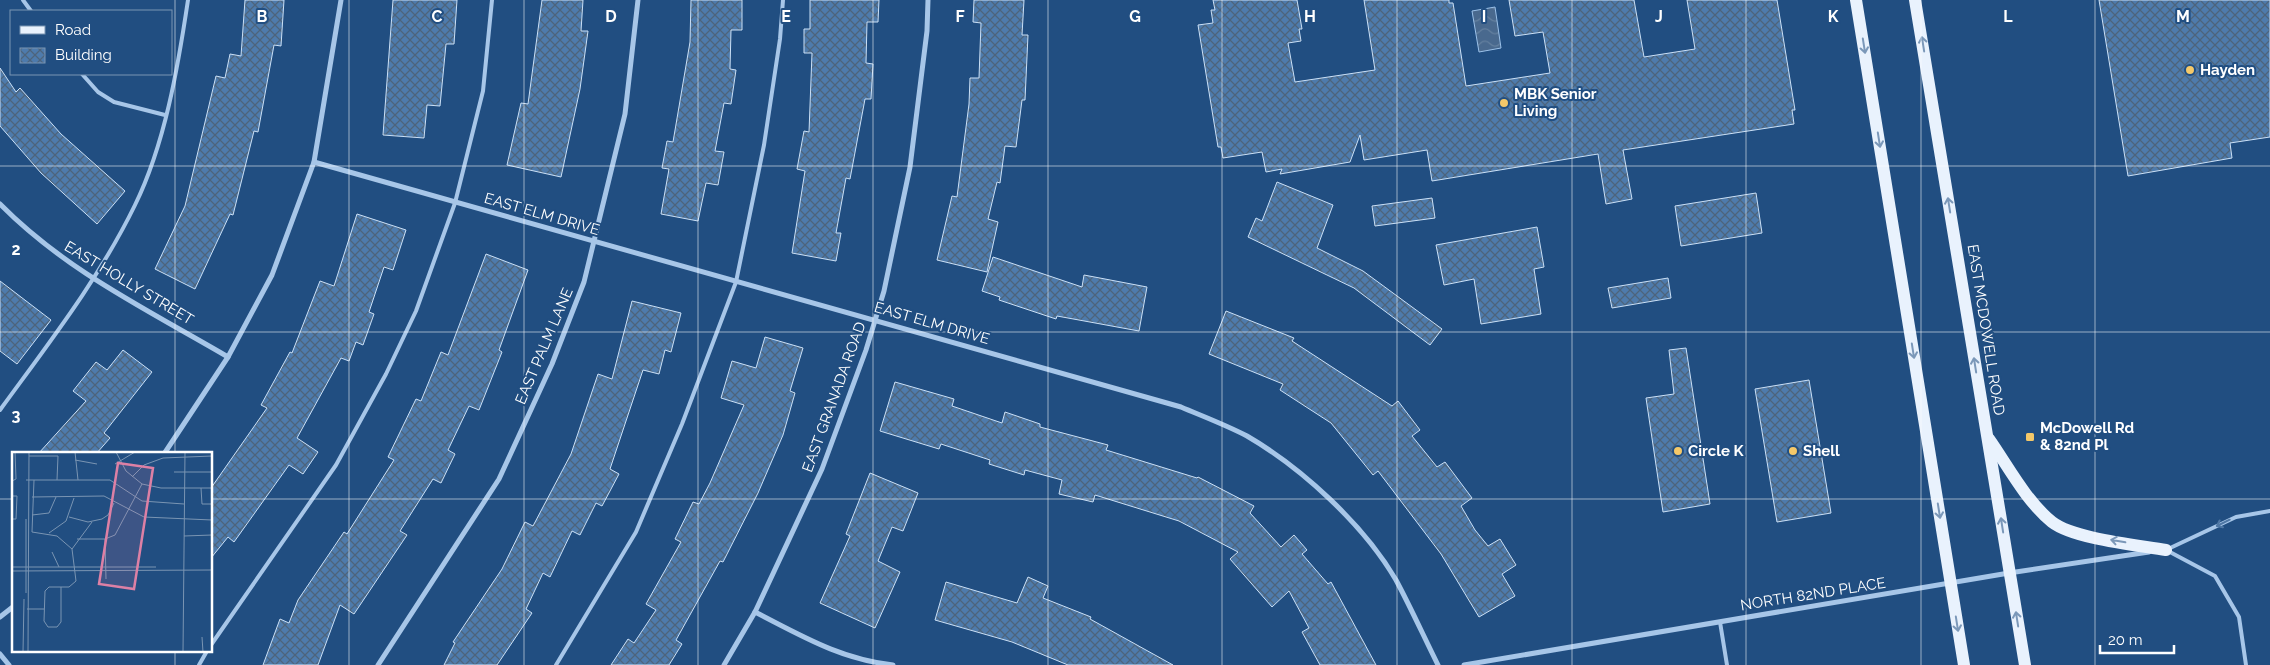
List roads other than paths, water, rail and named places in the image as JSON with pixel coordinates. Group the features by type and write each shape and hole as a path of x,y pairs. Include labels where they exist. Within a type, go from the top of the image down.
{"main road":[{"path":"1856,0 1964,665"},
{"name":"EAST MCDOWELL ROAD","path":"1915,0 2025,665"},
{"path":"1987,436 2040,511 2054,523 2084,535 2166,550"}],"street":[{"path":"165,452 228,357 272,275 314,162 341,0"},
{"name":"EAST PALM LANE","path":"378,665 499,479 552,364 584,282 595,242 625,114 638,0"},
{"name":"EAST GRANADA ROAD","path":"724,665 755,612 822,468 866,350 884,291 910,167 927,31 928,0"},
{"name":"EAST ELM DRIVE","path":"314,162 1181,406 1246,436 1286,462 1332,500 1362,534 1395,579 1438,665"},
{"name":"EAST HOLLY STREET","path":"0,204 35,238 62,259 94,280 228,357"},
{"name":"NORTH 82ND PLACE","path":"1464,665 2010,573 2166,550"},
{"path":"0,617 12,608"},
{"path":"755,612 838,653 867,662 893,665"},
{"path":"0,654 9,665"}],"lane":[{"path":"0,410 94,280 136,204 154,158 165,115 181,46 188,0"},
{"path":"212,644 336,465 373,399 416,311 455,203 483,91 492,0"},
{"path":"556,665 636,532 682,424 736,282 764,145 780,39 783,0"},
{"path":"83,75 98,92 114,102 165,115"},
{"path":"2166,550 2236,517 2270,511"},
{"path":"2166,550 2215,576 2239,617 2246,665"},
{"path":"1720,622 1727,665"},
{"path":"199,665 206,652"}],"water":[{"path":"1495,7 1501,48 1479,52 1472,11"}],"place":[{"name":"Hayden","path":"2190,70"},
{"name":"MBK Senior Living","path":"1504,103"},
{"name":"McDowell Rd & 82nd Pl","path":"2030,437"},
{"name":"Circle K","path":"1678,451"},
{"name":"Shell","path":"1793,451"}]}
